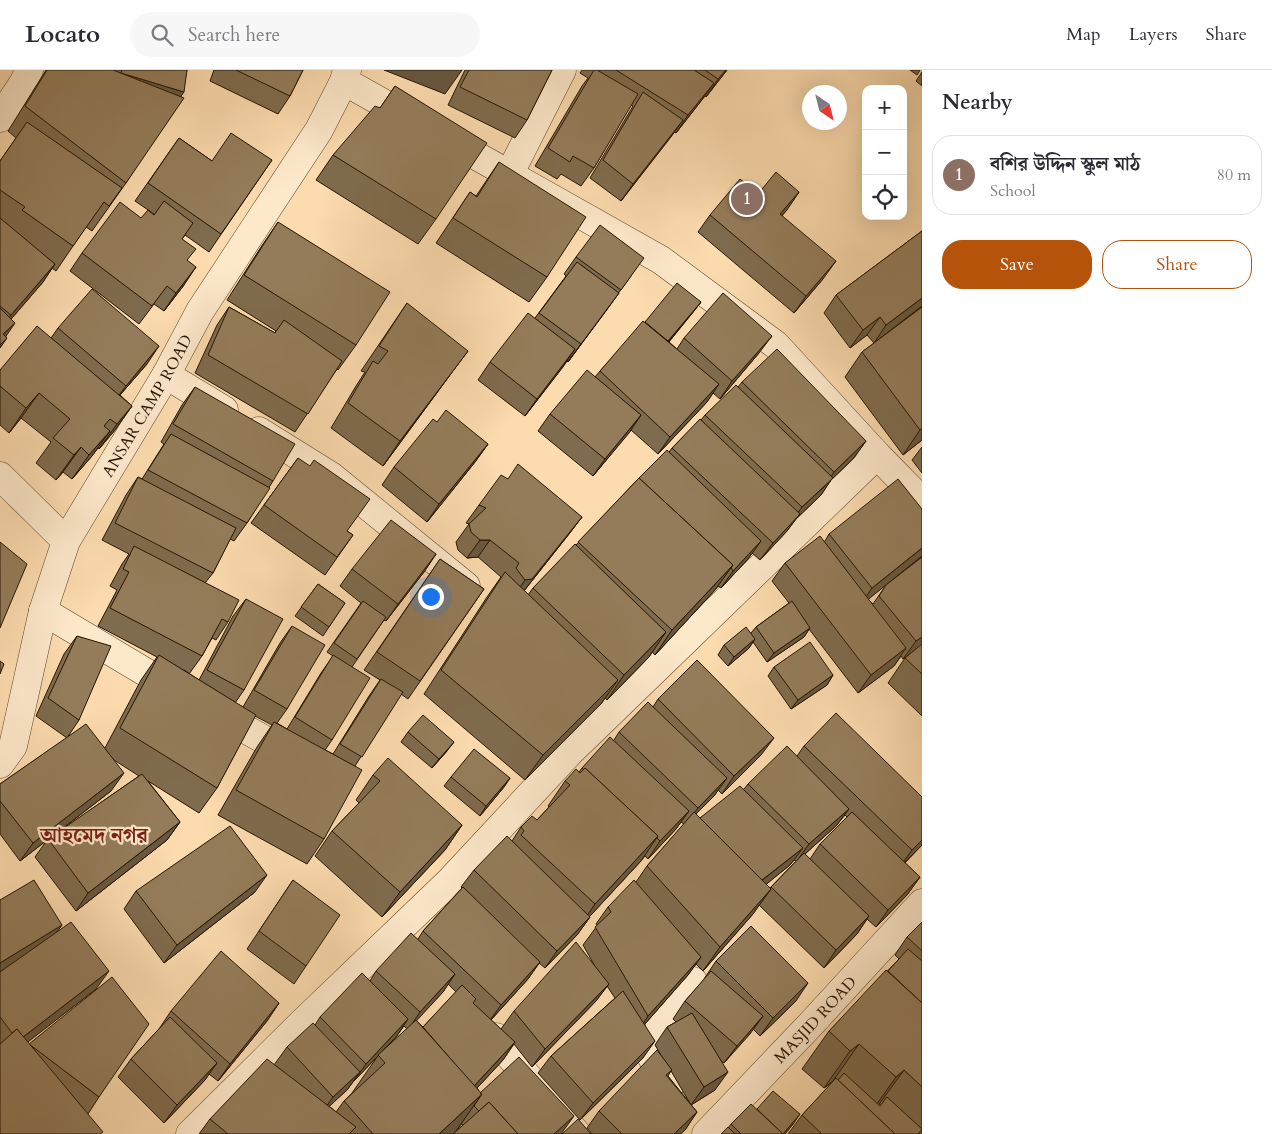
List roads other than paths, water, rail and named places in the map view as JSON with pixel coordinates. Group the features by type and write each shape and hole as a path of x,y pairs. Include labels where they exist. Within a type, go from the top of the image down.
{"street":[{"path":"0,118 24,82 29,70"},
{"path":"509,175 562,70"},
{"path":"346,76 509,175 661,260 776,345 922,501"},
{"name":"ANSAR CAMP ROAD","path":"0,764 13,746 43,611 66,541 166,375 200,311 319,130 346,76"},
{"path":"166,375 331,476 473,592"},
{"path":"190,1134 450,881 570,752 877,455"},
{"path":"0,476 66,541"},
{"path":"43,611 182,694 310,765"},
{"name":"MASJID ROAD","path":"693,1124 810,1024 922,903"},
{"path":"693,981 642,1040 693,1124"},
{"path":"496,1037 509,1055 577,1134"}],"place":[{"name":"বশির উদ্দিন স্কুল মাঠ","path":"747,199"}],"district":[{"name":"আহমেদ নগর","path":"94,835"}]}
